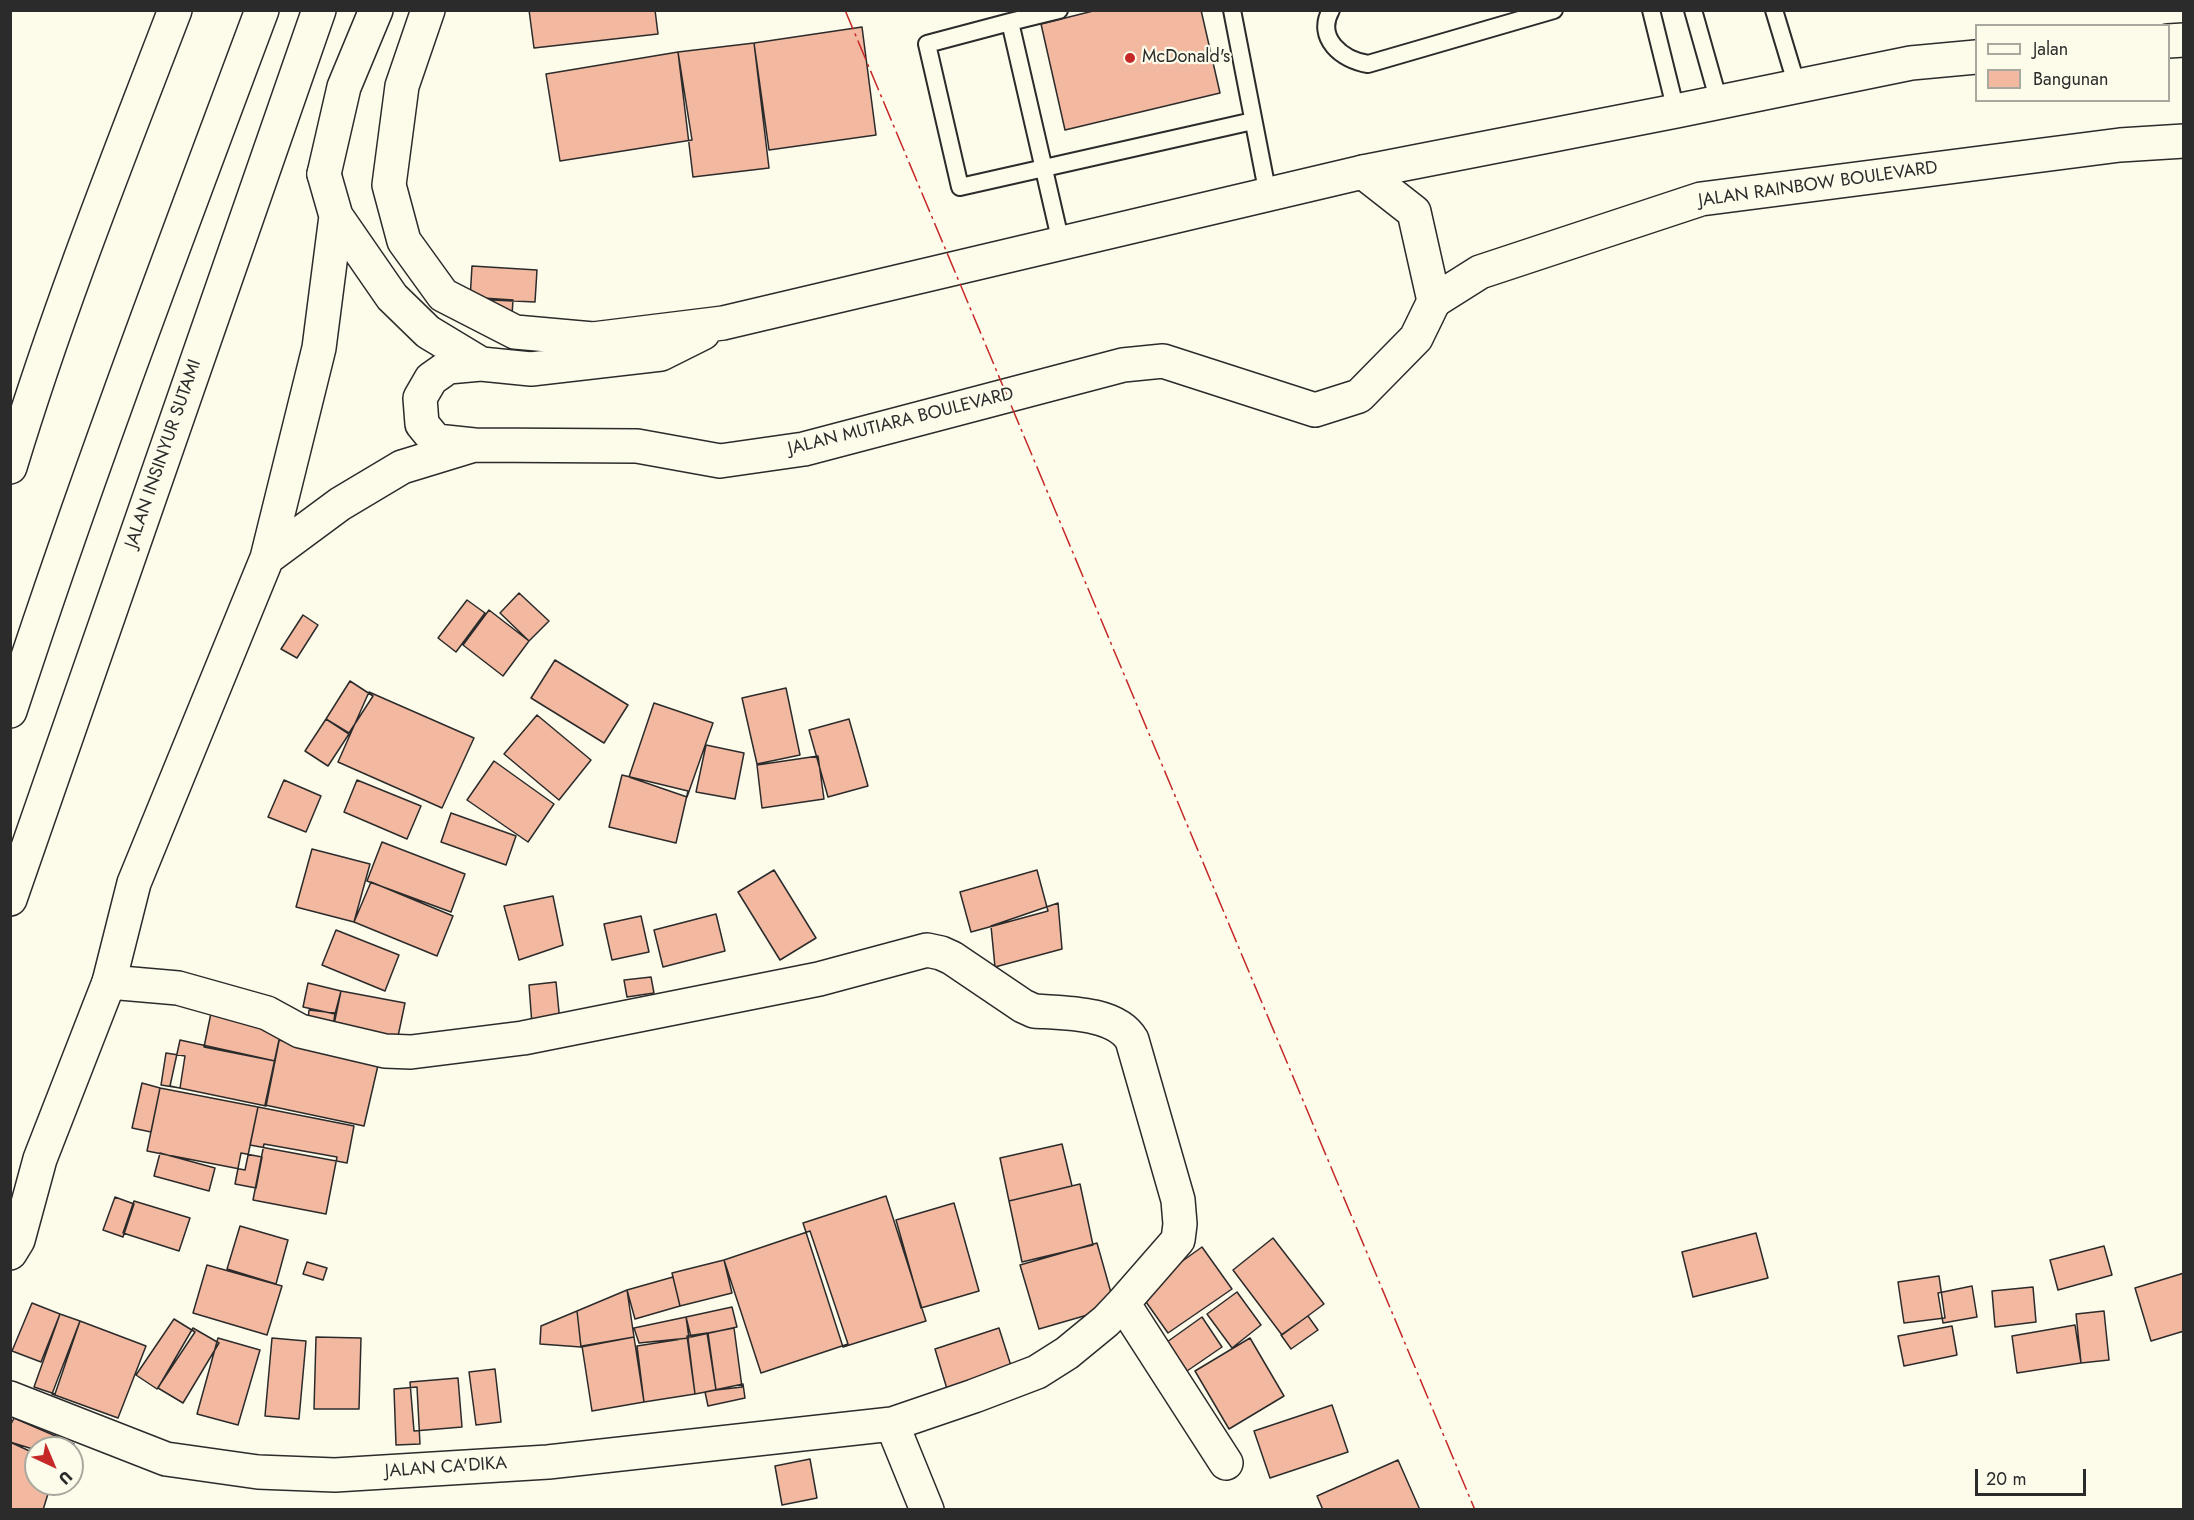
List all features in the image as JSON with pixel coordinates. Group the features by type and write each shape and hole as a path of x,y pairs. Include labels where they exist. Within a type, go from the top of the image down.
{"main road":[{"path":"10,467 94,219 175,10"},
{"path":"10,711 48,597 169,257 262,10"},
{"name":"JALAN INSINYUR SUTAMI","path":"10,899 318,10"},
{"path":"376,10 344,87 324,174 336,216 392,297 428,332 481,364"},
{"path":"428,10 402,86 389,184 404,241 443,295 515,332 593,339 723,323 1363,172 1911,63 1975,57"},
{"name":"JALAN RAINBOW BOULEVARD","path":"1434,301 1480,272 1701,199 2120,145 2184,141"},
{"path":"1363,172 1414,212 1434,301"},
{"path":"10,1253 18,1240 40,1159 109,982 134,883 267,558 319,348 336,216"},
{"name":"JALAN MUTIARA BOULEVARD","path":"267,558 316,520 402,467 474,445 637,446 720,461 804,449 1123,365 1163,361 1315,410 1359,396 1416,338 1434,301"},
{"path":"474,445 436,441 422,424 420,398 431,379 448,367 481,364 531,369 661,354 723,323"},
{"name":"JALAN CA'DIKA","path":"10,1398 166,1459 258,1472 335,1475 548,1462 892,1424 1037,1372 1067,1353 1124,1303 1178,1240 1180,1224 1178,1200 1132,1040 1126,1030 1108,1020 1034,1011 941,953 927,950 819,979 523,1038 411,1052 385,1051 308,1033 267,1013 178,988 109,982"},
{"path":"1124,1303 1226,1463"},
{"path":"892,1424 927,1509"}],"lane":[{"path":"1059,10 927,45 960,187 1253,121"},
{"path":"1232,10 1268,195"},
{"path":"1330,10 1324,26 1334,46 1357,62 1368,64 1554,10"},
{"path":"1652,10 1676,111"},
{"path":"1694,10 1719,102"},
{"path":"1774,10 1797,86"},
{"path":"1010,22 1061,243"}],"building":[{"path":"529,10 655,10 658,34 534,48"},
{"name":"McDonald's","path":"1097,10 1201,10 1220,93 1065,130 1041,24"},
{"path":"862,27 876,135 769,150 754,43"},
{"path":"754,43 769,168 693,177 678,52"},
{"path":"678,52 692,140 560,161 546,74"},
{"path":"472,266 537,270 535,302 470,299"},
{"path":"483,298 513,300 512,315"},
{"path":"519,593 549,621 529,641 500,613"},
{"path":"467,600 485,613 456,652 438,638"},
{"path":"489,610 529,641 503,676 463,645"},
{"path":"303,615 318,625 297,658 281,649"},
{"path":"555,660 628,705 604,743 531,698"},
{"path":"350,681 373,696 349,733 326,719"},
{"path":"786,688 800,755 757,764 742,698"},
{"path":"369,692 474,738 442,808 338,762"},
{"path":"654,703 713,723 687,797 629,777"},
{"path":"537,715 591,760 559,800 504,754"},
{"path":"326,719 349,734 328,766 305,751"},
{"path":"849,719 868,786 828,797 809,730"},
{"path":"706,745 744,753 735,799 696,792"},
{"path":"818,756 824,799 762,808 757,765"},
{"path":"494,761 554,804 528,842 467,800"},
{"path":"622,775 688,791 676,843 609,827"},
{"path":"284,780 321,796 306,832 268,817"},
{"path":"357,780 421,806 407,839 344,812"},
{"path":"451,813 516,836 506,865 441,842"},
{"path":"382,842 465,874 451,912 367,881"},
{"path":"312,849 370,864 354,922 296,907"},
{"path":"774,870 816,938 780,960 738,892"},
{"path":"1037,870 1048,911 971,932 960,892"},
{"path":"371,882 453,916 437,956 354,922"},
{"path":"553,896 563,945 519,960 504,906"},
{"path":"1058,903 1062,949 995,967 991,926"},
{"path":"716,914 725,951 663,967 654,930"},
{"path":"641,916 649,952 612,960 604,924"},
{"path":"336,930 399,955 385,991 322,965"},
{"path":"651,977 654,993 627,997 624,980"},
{"path":"556,982 560,1022 532,1025 529,985"},
{"path":"308,983 341,991 335,1014 303,1007"},
{"path":"341,991 405,1003 396,1046 332,1034"},
{"path":"309,1010 335,1013 332,1034 307,1031"},
{"path":"211,1013 282,1026 275,1061 204,1047"},
{"path":"180,1040 275,1061 266,1106 170,1086"},
{"path":"279,1040 379,1061 364,1126 265,1105"},
{"path":"166,1053 185,1056 180,1088 161,1085"},
{"path":"142,1083 160,1088 151,1132 132,1128"},
{"path":"160,1088 258,1107 245,1170 147,1151"},
{"path":"258,1107 354,1126 347,1163 250,1145"},
{"path":"264,1144 337,1157 326,1214 253,1200"},
{"path":"1062,1144 1072,1186 1009,1201 1000,1158"},
{"path":"160,1153 215,1168 209,1191 154,1176"},
{"path":"241,1153 262,1157 256,1188 235,1184"},
{"path":"1080,1184 1093,1245 1022,1262 1009,1201"},
{"path":"886,1196 926,1321 843,1347 803,1223"},
{"path":"115,1197 134,1204 123,1237 103,1230"},
{"path":"134,1201 190,1218 179,1251 123,1233"},
{"path":"954,1203 979,1291 921,1308 896,1220"},
{"path":"240,1226 288,1240 276,1284 227,1269"},
{"path":"810,1231 848,1344 761,1373 724,1260"},
{"path":"1756,1233 1768,1278 1693,1297 1682,1252"},
{"path":"1273,1238 1324,1304 1282,1335 1233,1270"},
{"path":"1097,1243 1115,1307 1039,1329 1020,1265"},
{"path":"2104,1246 2112,1275 2058,1290 2050,1260"},
{"path":"1202,1247 1232,1289 1168,1333 1139,1292"},
{"path":"724,1260 732,1293 680,1306 672,1273"},
{"path":"307,1262 327,1268 323,1280 303,1274"},
{"path":"207,1265 282,1286 267,1335 193,1313"},
{"path":"2184,1273 2184,1331 2151,1341 2135,1288"},
{"path":"1939,1276 1945,1318 1904,1323 1898,1282"},
{"path":"673,1277 680,1306 635,1319 627,1290"},
{"path":"1972,1286 1977,1317 1943,1323 1938,1293"},
{"path":"2033,1287 2036,1322 1995,1327 1992,1291"},
{"path":"627,1290 634,1337 581,1347 577,1311"},
{"path":"1237,1292 1261,1325 1232,1348 1207,1314"},
{"path":"32,1303 60,1314 41,1362 12,1351"},
{"path":"732,1307 737,1327 691,1337 686,1317"},
{"path":"577,1311 581,1347 540,1344 541,1326"},
{"path":"2104,1311 2109,1360 2081,1363 2076,1314"},
{"path":"60,1314 80,1321 55,1394 34,1387"},
{"path":"1308,1316 1318,1330 1291,1349 1281,1335"},
{"path":"686,1317 689,1338 639,1343 634,1328"},
{"path":"1202,1317 1222,1347 1187,1371 1167,1342"},
{"path":"174,1319 195,1332 157,1389 136,1375"},
{"path":"80,1321 146,1346 118,1418 52,1394"},
{"path":"2075,1325 2081,1363 2017,1373 2012,1336"},
{"path":"1952,1326 1957,1355 1904,1366 1898,1336"},
{"path":"193,1328 219,1343 183,1403 158,1388"},
{"path":"734,1328 742,1387 716,1390 708,1333"},
{"path":"999,1328 1012,1369 947,1389 935,1349"},
{"path":"707,1333 716,1390 695,1394 687,1336"},
{"path":"316,1337 361,1338 359,1409 314,1409"},
{"path":"634,1337 644,1402 592,1411 582,1346"},
{"path":"218,1338 260,1350 238,1425 197,1414"},
{"path":"272,1338 306,1341 299,1419 265,1416"},
{"path":"688,1338 695,1394 644,1402 637,1346"},
{"path":"1250,1338 1284,1396 1229,1429 1195,1371"},
{"path":"495,1369 501,1422 476,1425 469,1372"},
{"path":"458,1378 462,1427 414,1431 410,1382"},
{"path":"743,1384 745,1398 708,1406 705,1392"},
{"path":"417,1387 420,1444 396,1445 394,1389"},
{"path":"1332,1405 1348,1452 1270,1478 1254,1431"},
{"path":"14,1418 56,1436 24,1436 24,1448 10,1442 10,1426"},
{"path":"10,1442 24,1446 24,1496 47,1496 43,1510 10,1510"},
{"path":"810,1459 817,1498 782,1505 775,1466"},
{"path":"1398,1460 1420,1510 1323,1510 1317,1496"}],"power":[{"path":"845,10 1475,1510"}],"place":[{"name":"McDonald's","path":"1130,58"}]}
